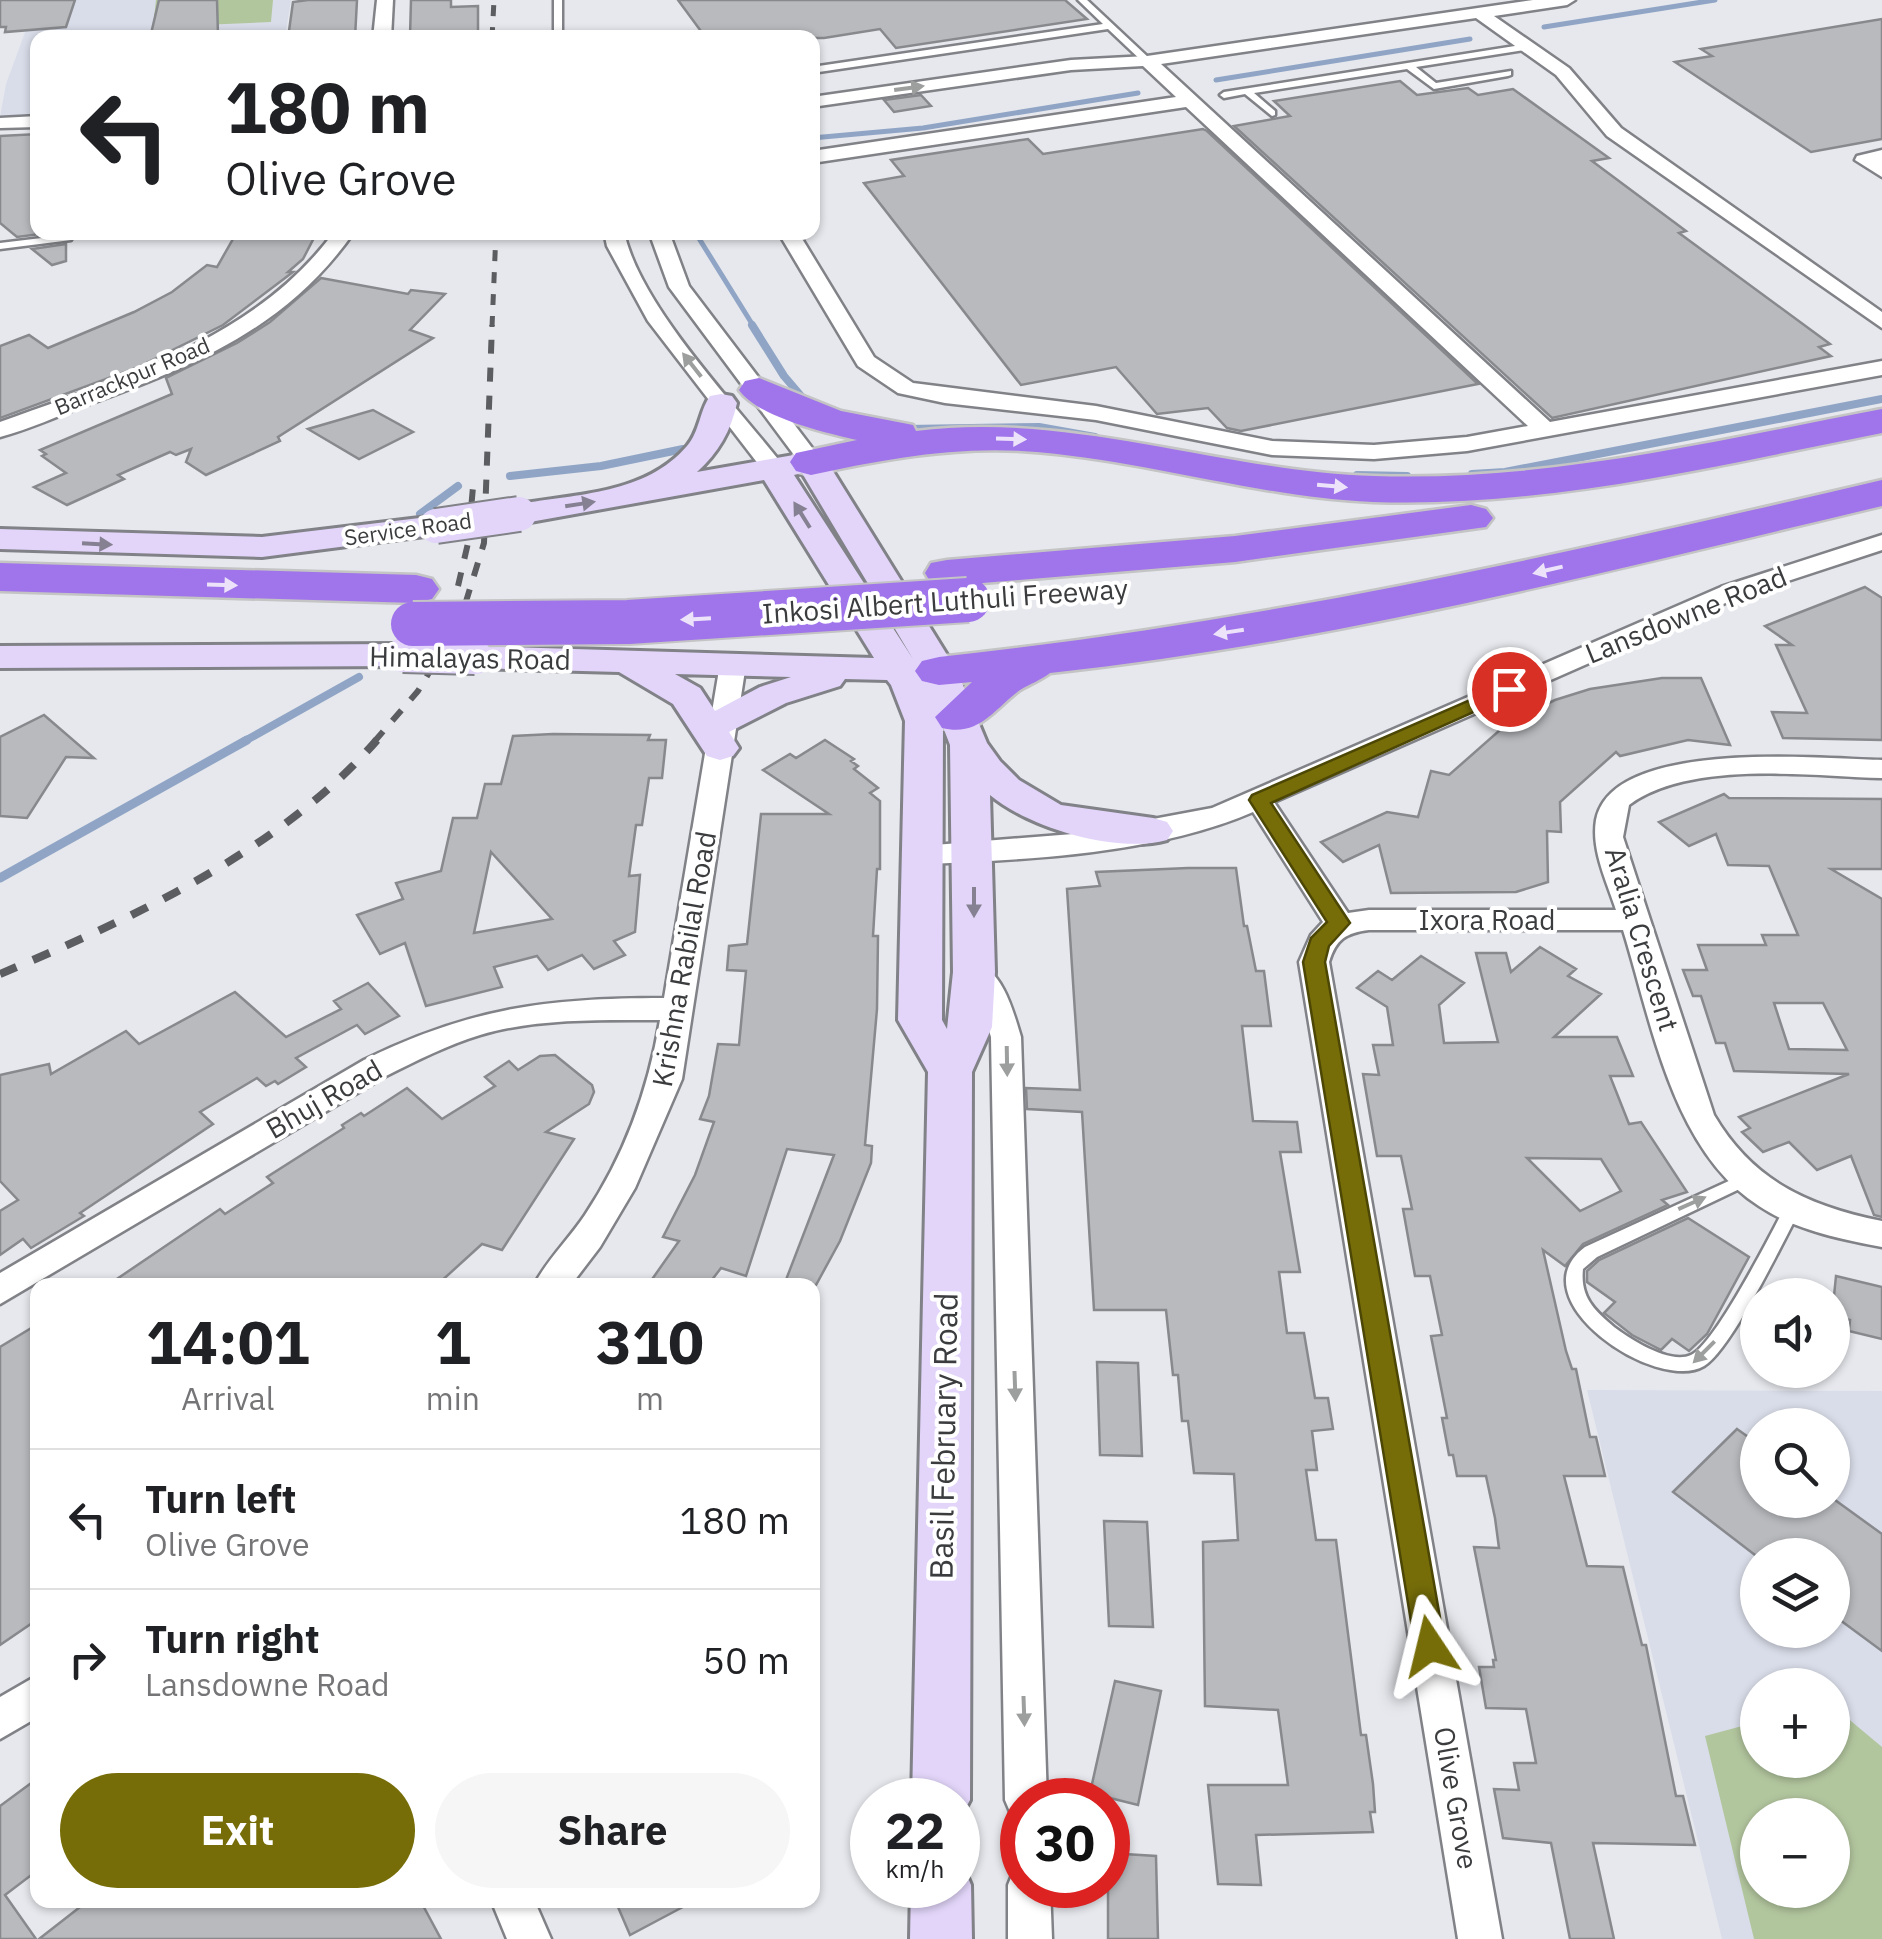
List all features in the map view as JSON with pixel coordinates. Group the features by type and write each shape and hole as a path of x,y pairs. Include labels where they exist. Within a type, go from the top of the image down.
{"highway":[{"path":"740,396 847,428 956,438 1048,440 1289,482 1373,490 1463,489 1631,467 1882,421"},
{"path":"792,465 956,438"},
{"name":"Inkosi Albert Luthuli Freeway","path":"0,610 410,623 628,622 958,587 1372,532 1605,498 1882,442"},
{"name":"Inkosi Albert Luthuli Freeway","path":"958,587 1398,560 1723,507 1882,474"},
{"path":"919,670 1043,661 1355,612 1882,494"},
{"name":"Inkosi Albert Luthuli Freeway","path":"0,577 410,623"},
{"path":"964,731 1006,678 1043,661"}],"street":[{"path":"383,30 385,0"},
{"path":"820,101 1071,65 1147,60 1567,0"},
{"path":"1479,13 1564,72 1614,132 1882,322"},
{"path":"1147,60 1544,430"},
{"path":"830,119 1084,78 1147,60"},
{"path":"820,156 1188,100"},
{"path":"0,124 30,122"},
{"path":"1882,156 1864,160 1882,171"},
{"name":"Barrackpur Road","path":"0,430 160,369 210,345 288,297 317,271 338,240"},
{"path":"615,240 655,317 740,396 792,465"},
{"path":"662,240 679,287 740,396 792,465"},
{"path":"793,240 866,361 906,388 945,396 1096,412 1272,448 1374,452 1467,444 1882,368"},
{"path":"640,495 690,464 740,396"},
{"name":"Service Road","path":"0,539 169,547 262,546 519,514 792,465"},
{"name":"Basil February Road","path":"792,465 869,618 919,670 926,754 920,1020 950,1072"},
{"name":"Basil February Road","path":"792,465 919,670 964,731 974,854 974,972 970,1027 950,1072 942,1778"},
{"name":"Lansdowne Road","path":"922,855 974,854 1153,831 1221,815 1730,592 1882,542"},
{"path":"626,662 687,696 722,735 773,695 817,684 869,618"},
{"name":"Himalayas Road","path":"0,657 410,623 475,657 919,670"},
{"name":"Krishna Rabilal Road","path":"557,1278 614,1201 646,1136 666,1079 733,664"},
{"path":"829,667 888,704 926,754"},
{"path":"964,731 1002,789 1040,812 1080,823 1153,831"},
{"name":"Aralia Crescent","path":"1882,770 1676,772 1640,784 1620,798 1610,818 1609,844 1698,1116 1715,1150 1744,1180 1792,1210 1809,1218 1882,1234"},
{"path":"1259,800 1339,923"},
{"name":"Ixora Road","path":"1339,923 1635,920"},
{"name":"Olive Grove","path":"1339,923 1318,943 1314,962 1480,1939"},
{"path":"974,972 994,999 1006,1037 1025,1778"},
{"name":"Bhuj Road","path":"0,1290 376,1068 432,1040 485,1023 540,1014 680,1009"},
{"path":"0,1720 30,1699"},
{"path":"516,1908 530,1939"},
{"path":"941,1908 941,1939"},
{"path":"1029,1908 1030,1939"}],"lane":[{"path":"558,0 558,30"},
{"path":"1082,0 1147,60"},
{"path":"820,69 1110,26"},
{"path":"1224,95 1528,47"},
{"path":"1409,66 1434,86 1508,74"},
{"path":"1248,92 1272,113"},
{"path":"0,246 50,240"},
{"path":"1744,1180 1591,1252 1575,1266 1572,1280 1584,1312 1652,1359 1670,1366 1687,1366 1700,1360 1746,1292 1792,1210"}],"shaded area":[{"path":"37,0 291,0 286,30 30,30 30,115 0,117 6,84"},
{"path":"1587,1390 1882,1391 1882,1939 1722,1939"}],"green space":[{"path":"156,0 273,0 271,22 153,27"},
{"path":"1850,1720 1882,1747 1882,1939 1754,1939 1747,1908 1850,1908 1850,1798 1740,1798 1740,1881 1705,1736 1740,1727 1740,1778 1850,1778"}],"building":[{"path":"0,0 75,0 66,27 5,32 6,27 0,27"},
{"path":"159,0 217,0 218,30 152,30"},
{"path":"357,0 355,30 289,30 293,2"},
{"path":"411,0 451,0 451,7 478,6 478,30 410,30"},
{"path":"678,0 1065,0 1087,19 896,48 880,29 824,38 820,38 820,30 700,30"},
{"path":"1882,19 1882,139 1811,152 1675,62 1712,56 1701,49"},
{"path":"1400,81 1417,95 1468,88 1478,95 1513,89 1609,158 1592,161 1686,231 1679,233 1830,344 1819,347 1831,356 1552,418 1234,126 1290,116 1274,101"},
{"path":"921,95 931,106 894,112 884,100"},
{"path":"1203,129 1478,384 1241,431 1227,428 1208,408 1157,414 1116,367 1021,385 864,183 904,176 891,160 1028,139 1043,154"},
{"path":"30,134 30,235 17,237 0,223 0,136"},
{"path":"232,240 313,240 303,259 288,272 293,272 223,325 136,368 0,418 0,346 29,335 48,348 134,312 172,292 207,265 217,267"},
{"path":"66,244 66,261 52,265 32,249"},
{"path":"321,278 408,294 411,290 445,294 410,330 433,338 278,437 280,441 206,475 186,462 191,449 176,455 170,452 118,475 124,479 67,505 34,487 66,473 42,456 46,454 40,450 172,394 166,378 270,322"},
{"path":"373,410 413,432 359,459 308,429"},
{"path":"1865,587 1882,598 1882,740 1783,738 1772,712 1807,713 1776,645 1792,645 1765,626"},
{"path":"1662,678 1701,678 1730,745 1688,740 1620,756 1616,752 1560,802 1561,832 1547,831 1548,882 1516,892 1391,893 1379,845 1343,862 1321,842 1387,812 1418,817 1431,771 1449,775 1509,722 1555,700 1590,689"},
{"path":"44,715 94,758 66,757 27,818 0,816 0,737"},
{"path":"650,735 648,740 666,740 662,778 649,778 642,825 636,825 629,876 640,875 635,932 614,941 625,955 594,969 582,955 548,970 537,956 494,967 502,987 426,1006 405,943 380,954 357,915 403,899 396,883 441,871 453,818 477,818 485,784 501,784 513,736","holes":["491,852 552,919 474,933"]},
{"path":"825,740 854,759 851,761 858,766 854,769 878,788 870,793 880,801 880,869 873,936 878,936 877,1009 865,1145 872,1146 871,1163 840,1241 820,1278 787,1278 834,1155 787,1149 746,1276 721,1268 713,1278 653,1278 679,1241 663,1237 695,1175 714,1122 700,1119 709,1096 718,1044 739,1045 746,971 727,970 729,946 747,944 761,814 829,814 763,770 790,754 796,758"},
{"path":"1724,794 1729,798 1882,799 1882,869 1831,869 1882,899 1882,1217 1874,1215 1851,1156 1817,1170 1789,1142 1763,1152 1742,1132 1750,1128 1739,1117 1849,1074 1734,1071 1725,1043 1716,1043 1701,996 1693,996 1683,970 1707,970 1698,945 1766,945 1762,935 1798,935 1769,866 1728,865 1716,834 1689,846 1659,822","holes":["1774,1003 1823,1003 1847,1050 1789,1049"]},
{"path":"1236,868 1244,926 1256,971 1264,971 1271,1026 1242,1026 1253,1121 1297,1122 1301,1152 1280,1152 1300,1272 1279,1272 1287,1333 1304,1333 1315,1398 1328,1398 1333,1429 1312,1431 1317,1470 1306,1470 1316,1540 1336,1540 1361,1735 1366,1735 1373,1784 1373,1832 1256,1835 1261,1885 1218,1884 1208,1785 1288,1785 1278,1710 1205,1706 1203,1542 1238,1540 1234,1474 1194,1473 1188,1421 1182,1421 1178,1375 1173,1375 1166,1310 1094,1310 1082,1112 1027,1109 1026,1088 1080,1090 1067,889 1100,886 1096,872"},
{"path":"1540,947 1576,969 1568,976 1601,994 1554,1037 1617,1037 1633,1076 1610,1076 1629,1124 1641,1122 1687,1192 1662,1200 1668,1205 1583,1244 1565,1266 1543,1250 1566,1351 1572,1369 1576,1369 1590,1437 1596,1437 1605,1476 1564,1476 1587,1566 1623,1567 1642,1645 1646,1645 1676,1796 1683,1796 1695,1845 1593,1843 1614,1939 1570,1939 1551,1843 1503,1838 1494,1789 1519,1790 1514,1763 1536,1763 1526,1709 1486,1708 1479,1667 1494,1667 1496,1660 1474,1547 1499,1548 1495,1518 1486,1476 1457,1476 1453,1455 1449,1455 1442,1418 1447,1418 1431,1336 1442,1335 1430,1276 1415,1276 1403,1209 1412,1209 1401,1156 1377,1156 1363,1074 1379,1075 1373,1045 1393,1045 1387,1007 1357,988 1378,971 1392,980 1421,956 1464,983 1439,1005 1444,1043 1498,1042 1476,953 1506,953 1511,972","holes":["1527,1158 1601,1159 1621,1191 1580,1211"]},
{"path":"368,983 399,1016 365,1034 357,1025 296,1058 306,1067 278,1084 275,1081 266,1086 257,1078 200,1112 213,1124 80,1213 84,1216 31,1248 23,1239 0,1255 0,1211 18,1200 0,1181 0,1075 49,1064 51,1074 126,1031 139,1044 235,992 286,1037 341,1009 334,1001"},
{"path":"555,1055 592,1085 594,1092 589,1104 546,1132 574,1139 502,1250 482,1244 445,1278 118,1278 220,1209 225,1214 273,1183 267,1177 344,1128 342,1125 361,1113 364,1116 407,1088 442,1119 495,1086 485,1077 509,1061 518,1070 540,1056"},
{"path":"1688,1218 1749,1257 1707,1334 1689,1351 1672,1339 1661,1350 1632,1335 1604,1313 1615,1302 1587,1282 1587,1271 1599,1260"},
{"path":"1850,1279 1882,1287 1882,1339 1850,1331"},
{"path":"30,1329 30,1624 0,1645 0,1347"},
{"path":"1097,1362 1138,1363 1142,1456 1100,1455"},
{"path":"1737,1429 1740,1518 1850,1518 1850,1511 1882,1534 1882,1651 1850,1627 1850,1538 1740,1538 1740,1543 1673,1492"},
{"path":"1104,1521 1147,1522 1153,1627 1109,1626"},
{"path":"1115,1681 1161,1691 1138,1805 1130,1803 1130,1778 1093,1778"},
{"path":"30,1784 30,1876 5,1895 36,1939 0,1939 0,1806"},
{"path":"1130,1854 1156,1856 1158,1939 1108,1939 1108,1908 1130,1908"},
{"path":"79,1908 424,1908 441,1939 39,1939"},
{"path":"618,1908 681,1908 630,1935"}],"waterway":[{"path":"1544,27 1715,0"},
{"path":"1216,80 1470,39"},
{"path":"820,137 923,128 1138,93"},
{"path":"700,240 754,327"},
{"path":"752,325 784,376 807,403"},
{"path":"1472,474 1505,472 1882,399"},
{"path":"906,429 1039,427 1095,437"},
{"path":"510,476 601,466 683,449"},
{"path":"1357,475 1407,476"},
{"path":"420,514 458,486"},
{"path":"243,742 359,677"},
{"path":"0,878 247,740"}],"railway":[{"path":"492,30 494,0"},
{"path":"492,327 496,240"},
{"path":"374,742 418,691 460,621 484,543 492,325"},
{"path":"458,586 468,543 473,487"},
{"path":"0,974 202,878 296,816 377,740"}],"route":[{"path":"1430,1646 1314,962 1318,943 1339,923 1311,874 1259,800 1509,689"}]}
